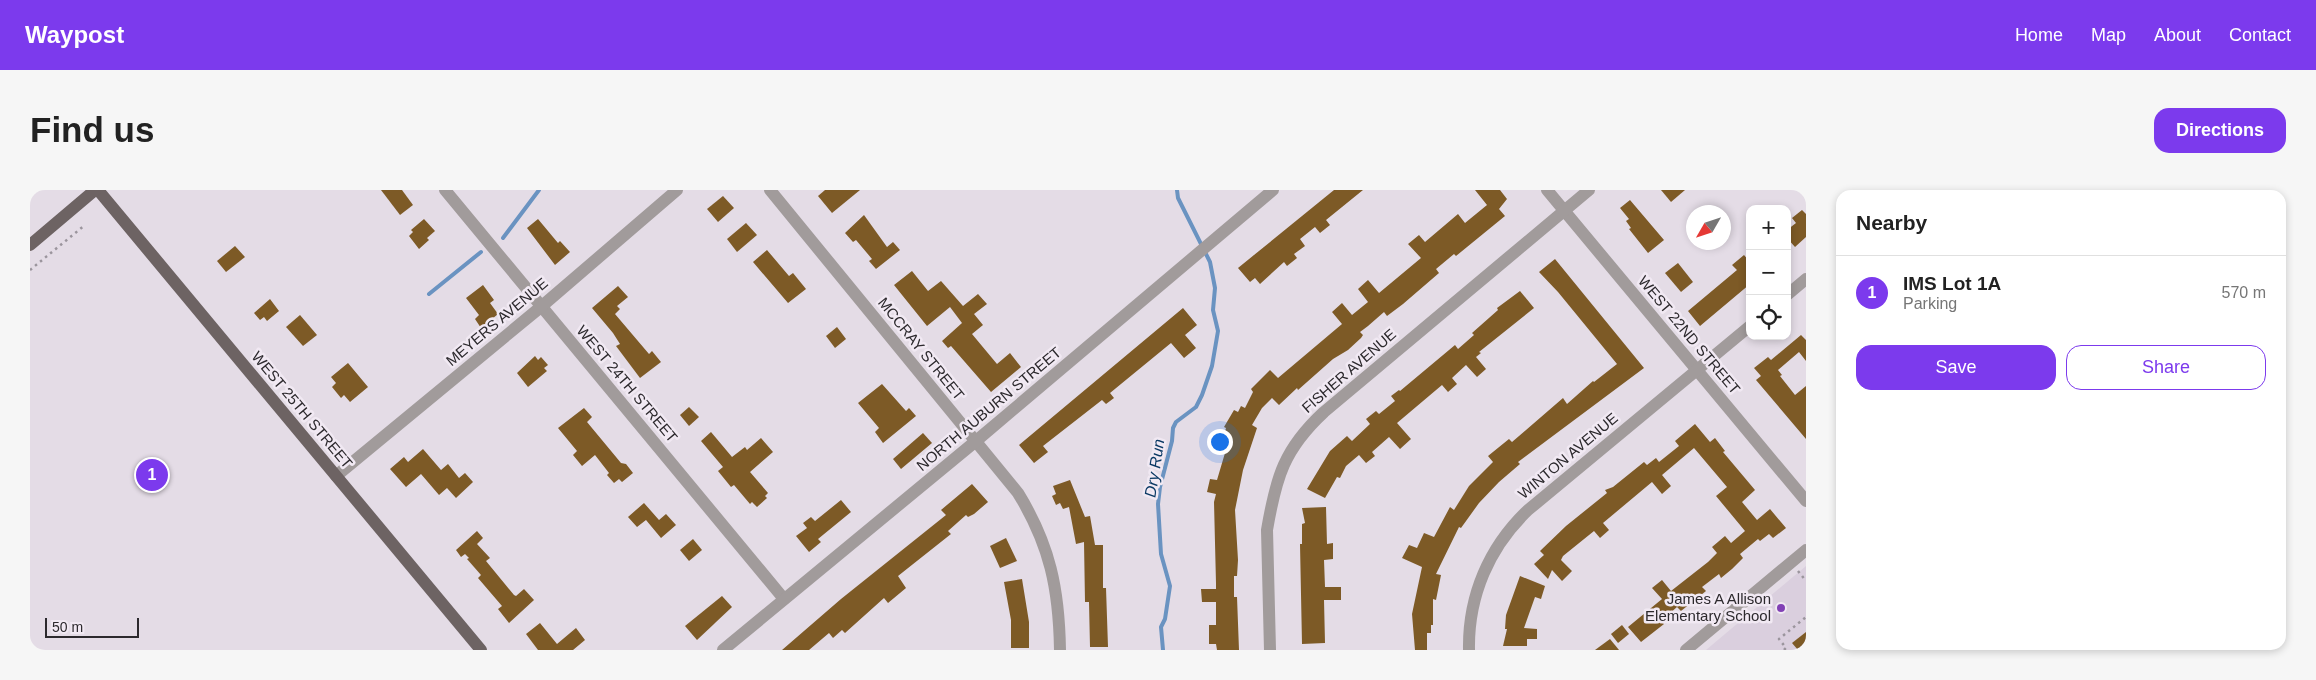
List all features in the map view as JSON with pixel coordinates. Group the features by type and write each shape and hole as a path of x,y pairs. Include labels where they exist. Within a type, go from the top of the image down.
{"main road":[{"path":"30,245 97,190"},
{"name":"WEST 25TH STREET","path":"97,190 481,650"}],"street":[{"name":"WEST 24TH STREET","path":"444,190 784,599"},
{"name":"MEYERS AVENUE","path":"336,476 542,306 677,190"},
{"name":"MCCRAY STREET","path":"770,190 1018,493 1045,545 1052,567 1058,602 1060,650"},
{"name":"NORTH AUBURN STREET","path":"723,650 976,442 1273,190"},
{"name":"WEST 22ND STREET","path":"1547,190 1806,501"},
{"name":"FISHER AVENUE","path":"1270,650 1269,512 1279,472 1296,442 1324,412 1590,190"},
{"path":"1791,292 1806,279"},
{"name":"WINTON AVENUE","path":"1469,650 1471,616 1478,586 1494,552 1511,528 1528,510 1746,329"},
{"path":"1686,650 1806,550"}],"path":[{"path":"30,270 85,225"},
{"path":"1798,571 1806,581"},
{"path":"1784,650 1786,648 1779,639 1806,617"}],"shaded area":[{"name":"James A Allison Elementary School","path":"1806,566 1806,650 1706,650"}],"building":[{"path":"381,190 402,190 413,205 400,215"},
{"path":"825,190 860,190 832,213 818,196"},
{"path":"1334,190 1363,190 1326,220 1330,225 1320,233 1315,227 1300,239 1305,246 1294,254 1297,258 1287,266 1284,262 1260,284 1255,278 1250,282 1238,268"},
{"path":"1475,190 1500,190 1507,199 1499,209 1505,216 1456,256 1454,254 1436,269 1439,273 1403,304 1387,316 1384,312 1360,332 1363,335 1361,338 1348,350 1333,359 1279,405 1272,398 1262,408 1252,425 1257,428 1243,470 1235,510 1238,560 1237,576 1234,576 1234,597 1237,597 1239,650 1217,650 1216,644 1209,644 1209,625 1216,625 1216,602 1202,602 1201,589 1216,589 1214,502 1216,494 1207,492 1210,479 1217,480 1225,453 1219,451 1226,428 1224,427 1234,410 1238,412 1241,406 1245,408 1253,392 1251,389 1270,370 1278,378 1342,324 1332,312 1342,303 1352,315 1368,302 1358,289 1368,280 1379,293 1421,258 1408,244 1419,235 1425,242 1458,214 1465,223 1487,205"},
{"path":"1661,190 1685,190 1671,202"},
{"path":"723,196 734,208 718,222 707,209"},
{"path":"1630,200 1664,240 1648,253 1629,229 1631,228 1626,221 1629,219 1620,208"},
{"path":"1802,210 1806,214 1806,237 1795,247 1791,242 1791,227 1796,223 1792,218"},
{"path":"864,215 887,247 893,242 900,250 876,269 869,261 872,259 856,240 853,242 845,233"},
{"path":"424,219 435,231 419,249 409,236 413,232 411,230"},
{"path":"538,219 558,243 560,241 570,252 555,265 527,228"},
{"path":"746,223 757,235 737,252 727,239"},
{"path":"235,246 245,257 226,272 217,261"},
{"path":"767,250 789,276 793,273 806,289 788,303 753,262"},
{"path":"1744,255 1746,257 1746,287 1700,326 1688,311 1737,270 1732,265"},
{"path":"1555,259 1644,368 1518,462 1520,464 1499,482 1479,503 1461,528 1459,527 1436,574 1441,575 1436,600 1433,599 1433,625 1431,625 1431,633 1427,633 1427,650 1415,650 1412,614 1422,567 1402,558 1409,545 1417,548 1424,533 1434,537 1450,507 1454,510 1469,486 1493,462 1488,456 1509,439 1512,442 1563,398 1567,404 1593,381 1617,364 1558,292 1539,272"},
{"path":"1678,263 1693,282 1681,292 1665,273"},
{"path":"912,271 928,291 941,281 963,306 978,294 987,304 974,314 983,325 972,334 997,364 1010,353 1021,367 991,392 951,346 948,348 942,341 962,323 950,307 927,326 894,285"},
{"path":"483,285 494,300 490,303 498,314 481,328 475,319 479,315 466,298"},
{"path":"618,286 628,297 617,306 620,309 615,314 649,354 652,351 661,362 640,378 616,346 620,344 613,333 592,308"},
{"path":"1520,291 1534,308 1479,352 1481,353 1476,357 1486,369 1477,377 1466,365 1452,378 1457,384 1448,392 1442,385 1397,423 1411,439 1400,449 1389,437 1372,452 1375,456 1366,463 1359,455 1346,466 1340,478 1337,477 1325,498 1307,489 1330,451 1347,436 1352,441 1370,424 1366,419 1376,411 1379,414 1395,401 1391,396 1400,391 1455,345 1458,349 1474,335 1472,333 1498,310 1497,308"},
{"path":"270,299 279,311 267,321 264,317 260,320 254,313"},
{"path":"1183,308 1197,325 1185,335 1196,348 1184,358 1171,343 1110,393 1114,398 1106,404 1102,400 1043,446 1048,452 1034,463 1019,445"},
{"path":"300,315 317,335 303,346 286,327"},
{"path":"837,327 846,339 835,348 826,336"},
{"path":"1801,335 1806,340 1806,361 1799,352 1778,370 1782,375 1780,376 1795,395 1806,386 1806,439 1756,380 1761,376 1754,368 1768,357 1771,360"},
{"path":"535,356 538,360 541,357 548,365 544,368 547,371 528,387 517,373"},
{"path":"348,363 368,387 350,402 344,395 341,398 332,387 336,383 331,377"},
{"path":"882,384 906,411 909,408 916,416 883,443 875,432 879,428 858,403"},
{"path":"689,407 699,417 689,426 680,415"},
{"path":"584,408 592,417 587,422 621,463 626,464 633,473 622,482 619,479 614,483 595,455 582,466 573,455 577,451 558,428"},
{"path":"1695,424 1710,442 1715,438 1725,451 1723,452 1755,490 1742,502 1757,520 1770,509 1786,528 1773,538 1769,534 1760,541 1758,539 1740,554 1743,558 1732,569 1721,578 1719,574 1702,587 1706,591 1681,611 1677,607 1661,621 1664,624 1641,642 1628,627 1662,599 1652,588 1662,580 1671,591 1717,553 1712,547 1725,536 1731,543 1745,531 1716,496 1727,487 1694,448 1662,475 1671,486 1662,494 1652,482 1603,523 1609,530 1600,538 1594,531 1563,556 1561,560 1572,571 1562,581 1552,570 1548,579 1534,564 1544,555 1540,551 1566,526 1607,493 1605,490 1613,487 1644,462 1647,465 1656,458 1659,462 1679,446 1675,441"},
{"path":"711,432 732,457 745,447 747,450 761,438 773,452 750,472 768,493 765,496 767,498 757,507 752,502 750,504 734,485 731,487 718,471 723,467 701,441"},
{"path":"923,433 932,443 901,469 893,459"},
{"path":"423,449 441,470 448,464 459,478 465,473 473,482 456,498 447,488 439,495 421,474 406,487 390,469 404,457 408,462"},
{"path":"1070,480 1085,517 1090,516 1095,545 1103,545 1103,588 1106,588 1108,647 1090,647 1089,602 1085,602 1084,542 1076,544 1069,507 1063,509 1060,503 1056,505 1052,496 1056,494 1053,486"},
{"path":"972,484 988,502 974,514 968,517 966,515 948,531 951,534 898,576 906,588 888,603 884,598 845,633 842,630 833,638 829,633 809,650 782,650 841,599 946,515 941,510"},
{"path":"841,500 851,512 818,539 821,542 809,552 796,536 807,528 803,523 811,517 815,521"},
{"path":"644,503 659,520 666,514 676,525 661,538 646,520 637,527 628,517"},
{"path":"1326,507 1327,544 1333,543 1333,559 1324,560 1325,587 1341,587 1341,600 1324,600 1325,643 1302,644 1300,544 1302,544 1302,524 1305,523 1302,508"},
{"path":"477,531 483,538 477,544 490,558 486,561 514,595 516,596 524,589 534,600 509,623 498,609 502,606 478,578 481,575 467,559 469,558 465,554 461,557 456,550"},
{"path":"1006,538 1017,561 1000,568 990,546"},
{"path":"693,539 702,550 689,561 680,550"},
{"path":"1520,576 1545,586 1541,599 1535,597 1524,628 1537,629 1537,639 1527,639 1527,646 1503,646 1507,629 1505,629 1506,615"},
{"path":"1022,579 1029,622 1029,648 1011,648 1011,620 1004,582"},
{"path":"722,596 732,607 697,640 685,626"},
{"path":"540,623 557,644 576,628 585,640 573,650 538,650 526,634"},
{"path":"1622,625 1629,634 1618,643 1611,634"},
{"name":"James A Allison Elementary School","path":"1806,632 1806,650 1798,650 1792,643"},
{"path":"1610,639 1619,650 1595,650"}],"waterway":[{"path":"503,238 539,190"},
{"name":"Dry Run","path":"1163,650 1161,627 1165,619 1170,586 1161,554 1158,504 1160,487 1172,441 1173,428 1176,422 1196,407 1202,395 1212,366 1218,331 1213,310 1215,288 1210,262 1178,198 1177,190"},
{"path":"429,294 481,252"}],"place":[{"name":"IMS Lot 1A","path":"152,475"},
{"name":"James A Allison Elementary School","path":"1781,608"}]}
